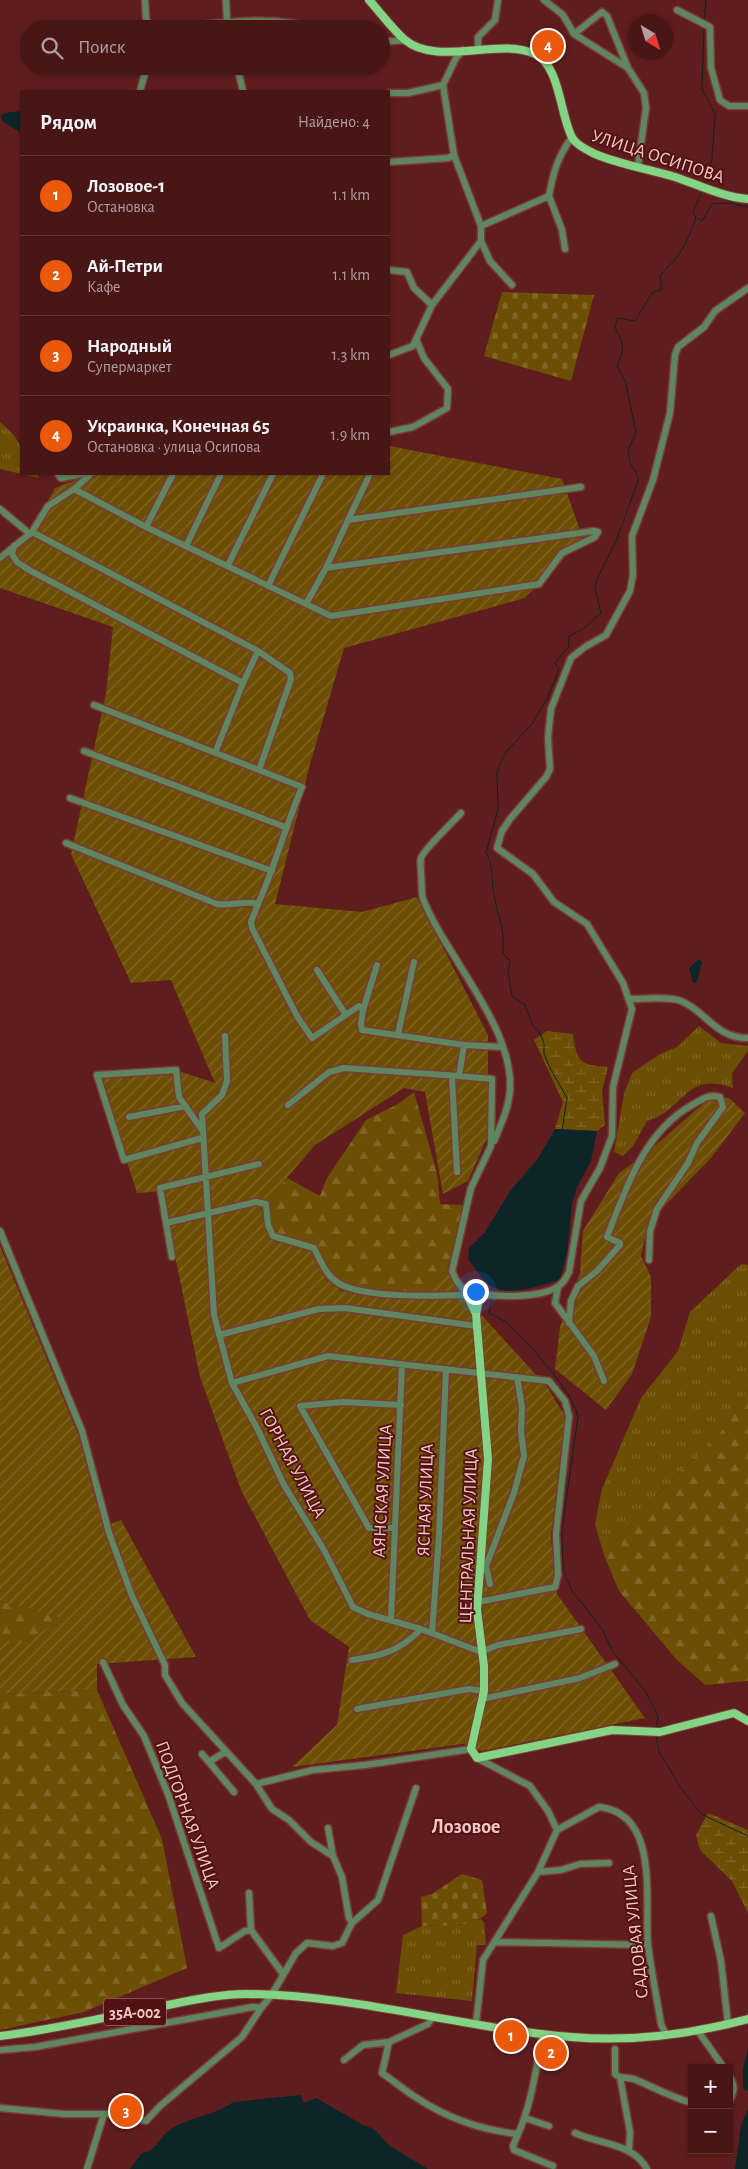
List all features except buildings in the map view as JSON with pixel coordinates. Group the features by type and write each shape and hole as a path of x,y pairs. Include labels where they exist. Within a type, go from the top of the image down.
{"main road":[{"name":"УЛИЦА ОСИПОВА","path":"369,0 388,20"},
{"name":"УЛИЦА ОСИПОВА","path":"390,23 406,40 435,50 527,51 538,55 548,68 562,101 572,137 583,148 594,154 638,166 707,189 748,199"},
{"path":"467,1295 480,1294 476,1314"},
{"name":"ЦЕНТРАЛЬНАЯ УЛИЦА","path":"467,1295 476,1314 488,1459 483,1569 478,1602 481,1652 484,1666 483,1695 470,1749"},
{"path":"470,1749 477,1758 612,1730 660,1732 734,1713 748,1721"},
{"name":"35А-002","path":"0,2036 39,2031 207,1998 246,1994 322,1999 574,2038 666,2035 698,2031 748,2019"}],"street":[{"path":"145,0 147,20"},
{"path":"226,0 229,20"},
{"path":"478,49 478,38 495,20 498,0"},
{"path":"544,0 563,15 574,34 628,68"},
{"path":"677,10 710,27 711,68 720,100 729,106 748,106"},
{"path":"574,34 602,12 607,16 628,68 644,93 646,108 638,166"},
{"path":"390,41 406,40"},
{"path":"463,50 456,58 443,86 454,155 481,226 480,241 490,261 512,285"},
{"path":"140,90 144,75"},
{"path":"239,75 242,90"},
{"path":"390,93 408,93 443,86"},
{"path":"565,250 562,230 549,196 553,170 561,152 572,137"},
{"path":"390,162 448,158 454,155"},
{"path":"481,226 549,196"},
{"path":"390,355 409,349 416,339 432,305 480,241"},
{"path":"390,270 407,272 414,288 432,305"},
{"path":"632,1009 629,996 587,924 554,902 533,874 497,850 502,831 546,777 550,769 548,737 551,709 572,658 585,647 606,635 632,583 632,536 656,470 670,413 675,355 678,347 704,327 714,310 748,288"},
{"path":"390,432 413,427 447,408 448,389 424,358 416,339"},
{"path":"58,475 58,477 62,478 80,475"},
{"path":"0,558 31,533 48,506 73,490 85,475"},
{"path":"146,527 173,475"},
{"path":"186,546 221,475"},
{"path":"228,565 273,475"},
{"path":"268,586 323,475"},
{"path":"306,604 326,568 370,475"},
{"path":"348,520 581,487"},
{"path":"73,490 330,616 539,584 562,553 595,537 598,532 594,531 326,568"},
{"path":"0,509 31,533 258,651 290,673 291,679 259,770"},
{"path":"14,546 12,554 17,562 29,570 243,683"},
{"path":"215,753 258,651"},
{"path":"94,705 302,787 285,827 272,871 251,922 252,928 298,1016 312,1038 359,1006 363,1010"},
{"path":"84,751 285,827"},
{"path":"70,798 272,871"},
{"path":"461,813 436,841 427,848 421,859 423,898 455,959 484,1003 503,1047 510,1089 508,1103 491,1146 471,1188 452,1271 467,1295"},
{"path":"66,843 217,904 231,906 253,902 258,904"},
{"path":"398,1034 414,962"},
{"path":"377,965 363,1010 362,1030 464,1044 503,1047"},
{"path":"317,970 346,1015"},
{"path":"629,996 637,999 679,999 696,1009 699,1015 718,1029 740,1038 748,1038"},
{"path":"604,1381 594,1356 555,1303 558,1287 569,1272 581,1202 600,1168 612,1136 613,1087 632,1009 637,999"},
{"path":"208,1213 202,1114 222,1095 227,1081 225,1036"},
{"path":"457,1172 456,1076 464,1044"},
{"path":"288,1105 330,1072 344,1068 492,1079 491,1146"},
{"path":"202,1130 179,1097 176,1070 97,1075 124,1160 202,1138"},
{"path":"569,1323 571,1300 578,1286 597,1271 620,1246 620,1242 607,1236 643,1152 664,1126 686,1108 706,1096 720,1097 723,1107 697,1143 688,1163 657,1209 650,1231 649,1260"},
{"path":"129,1117 186,1106"},
{"path":"172,1257 160,1188 259,1164"},
{"path":"166,1223 256,1202 266,1204 268,1225 273,1236 314,1248 326,1273 343,1286 368,1292 432,1297 467,1295"},
{"name":"ГОРНАЯ УЛИЦА","path":"208,1213 214,1315 232,1383 258,1428 284,1485 324,1550 353,1607 368,1614 432,1633 481,1652"},
{"path":"0,1231 82,1431 109,1533 132,1596 165,1665 166,1675 182,1703 256,1784 272,1809 289,1820 311,1842 333,1856"},
{"path":"480,1294 496,1296 536,1293 558,1287"},
{"path":"219,1335 319,1309 344,1308 476,1326"},
{"path":"232,1383 328,1356 549,1381 565,1401 569,1416 556,1534 558,1575 555,1586 478,1602"},
{"name":"АЯНСКАЯ УЛИЦА","path":"391,1620 402,1364"},
{"name":"ЯСНАЯ УЛИЦА","path":"432,1633 439,1536 446,1369"},
{"path":"490,1584 483,1569 514,1493 524,1456 521,1431 522,1407 517,1377"},
{"path":"394,1528 369,1528 300,1406 343,1402 401,1405"},
{"path":"481,1652 498,1645 581,1629"},
{"path":"352,1660 394,1652 409,1642 421,1630"},
{"name":"ПОДГОРНАЯ УЛИЦА","path":"103,1662 123,1705 144,1736 168,1794 219,1948 245,1931 251,1930 249,1893"},
{"path":"357,1709 469,1689 483,1695 580,1678 615,1664"},
{"path":"256,1784 313,1770 365,1765 470,1749"},
{"path":"209,1762 225,1752"},
{"path":"202,1754 234,1792"},
{"path":"476,2024 483,1960 538,1872 557,1830 548,1810 530,1786 477,1758"},
{"path":"0,2108 64,2114 130,2115 146,2121 160,2106 242,2037 271,1996 296,1953 307,1943 338,1945 342,1943 352,1923 378,1900 416,1788"},
{"name":"САДОВАЯ УЛИЦА","path":"557,1830 600,1807 624,1816 633,1824 648,1879 648,1945 661,2024 666,2035"},
{"path":"328,1828 333,1856 342,1878 349,1918 352,1923"},
{"path":"538,1872 561,1870 580,1864 609,1863"},
{"path":"711,1916 721,1960 728,2024"},
{"path":"251,1930 283,1974"},
{"path":"494,1942 648,1945"},
{"path":"0,2050 35,2047 254,2007 261,2008"},
{"path":"344,2060 363,2045 389,2042 428,2024 432,2016"},
{"path":"698,2031 721,2064"},
{"path":"542,2034 525,2118 513,2146 514,2150 553,2166"},
{"path":"389,2042 382,2074 415,2097 445,2114 467,2123 518,2134"},
{"path":"615,2048 616,2074 620,2077 630,2132 629,2149"},
{"path":"620,2077 632,2078 664,2094 688,2102"},
{"path":"733,2081 733,2095"},
{"path":"88,2169 104,2114"},
{"path":"525,2118 549,2126"},
{"path":"575,2133 594,2142 629,2149 643,2161 647,2169"}],"green space":[{"path":"502,292 594,295 571,381 484,356"},
{"path":"0,422 19,444 20,474 0,469"},
{"path":"390,446 562,479 583,539 525,598 344,648 310,764 275,904 362,912 417,897 488,1035 488,1135 468,1181 443,1194 425,1092 404,1088 315,1145 261,1208 270,1239 310,1252 325,1279 342,1291 466,1298 548,1388 565,1416 551,1537 557,1594 645,1718 482,1751 463,1744 292,1767 337,1725 349,1647 310,1620 241,1490 200,1377 169,1227 164,1191 137,1193 100,1078 182,1072 215,1083 171,980 131,983 71,854 106,694 113,627 0,588 0,563 32,532 55,488 88,475 390,475"},
{"path":"26,475 38,475 39,478"},
{"path":"699,1026 721,1043 748,1046 748,1051 732,1073 733,1088 719,1084 699,1085 661,1115 647,1121 633,1146 623,1156 614,1152 624,1094 632,1073 660,1054 677,1047"},
{"path":"547,1031 573,1034 576,1051 581,1060 591,1065 608,1067 602,1091 605,1125 597,1131 555,1129 563,1102 534,1040"},
{"path":"414,1092 437,1173 440,1204 463,1205 450,1262 444,1272 424,1294 372,1295 347,1291 335,1286 326,1279 310,1252 270,1239 261,1207 287,1178 320,1196 327,1178 366,1120 398,1104"},
{"path":"729,1098 745,1113 711,1158 648,1223 641,1256 651,1277 651,1317 632,1374 606,1410 555,1369 560,1327 580,1273 583,1231 619,1173 647,1153 707,1100"},
{"path":"0,1246 78,1434 103,1527 121,1520 196,1657 97,1664 97,1690 0,1694 0,1641 24,1641 64,1619 0,1601"},
{"path":"741,1264 748,1265 748,1389 721,1432 658,1494 604,1555 595,1524 602,1489 641,1398 678,1351 690,1312"},
{"path":"447,1267 450,1267 450,1276 458,1289 455,1292 424,1294"},
{"path":"748,1389 748,1681 705,1685 676,1659 619,1591 604,1555 658,1494 721,1432"},
{"path":"0,1601 65,1619 24,1641 0,1641"},
{"path":"97,1690 162,1839 187,1968 84,2012 0,2030 0,1694"},
{"path":"708,1813 748,1830 748,1913 732,1881 700,1850 696,1835"},
{"path":"462,1874 482,1880 487,1913 473,1922 465,1924 422,1926 421,1897 432,1894"},
{"path":"481,1919 484,1922 486,1945 477,1945 472,2001 396,1993 403,1935 422,1926 461,1925"}],"water":[{"path":"20,111 20,132 2,121 1,116 4,113"},
{"path":"699,959 702,962 697,983 693,983 689,968"},
{"path":"555,1129 597,1131 591,1161 578,1185 572,1203 567,1254 560,1280 523,1290 513,1291 495,1288 485,1281 468,1259 469,1248 485,1232 511,1190 539,1157"},
{"path":"748,2047 748,2091 743,2089 743,2069"},
{"path":"301,2095 303,2103 316,2098 363,2125 374,2129 390,2146 428,2169 130,2169 142,2153 155,2146 171,2129 187,2121 220,2110 233,2102"},
{"path":"748,2109 748,2169 735,2169 741,2125"}],"waterway":[{"path":"704,20 706,0"},
{"path":"704,27 702,89 715,114 712,159 704,184"},
{"path":"562,1131 567,1098 550,1068 544,1054 544,1043 539,1031 533,1026 525,1005 512,996 508,972 510,961 503,953 502,929 494,895 489,858 486,853 498,809 497,772 506,752 532,724 547,699 559,669 555,663 569,646 568,637 584,628 601,613 595,588 597,579 617,539 639,478 630,463 628,451 636,432 625,380 617,366 622,354 622,346 615,327 618,318 635,321 652,293 662,289 660,275 686,243 696,218 693,212 702,191"},
{"path":"697,218 702,221 712,204 730,203 748,207"},
{"path":"492,1298 489,1313 507,1323 528,1343 568,1395 578,1417 562,1529 563,1570 572,1591 602,1629 613,1652 646,1692 658,1716 656,1729"},
{"path":"656,1736 659,1752 681,1788 701,1814 748,1836"}],"place":[{"name":"Украинка, Конечная 65","path":"548,46"},
{"name":"Лозовое-1","path":"511,2036"},
{"name":"Ай-Петри","path":"551,2053"},
{"name":"Народный","path":"126,2111"}],"district":[{"name":"Лозовое","path":"466,1826"}]}
